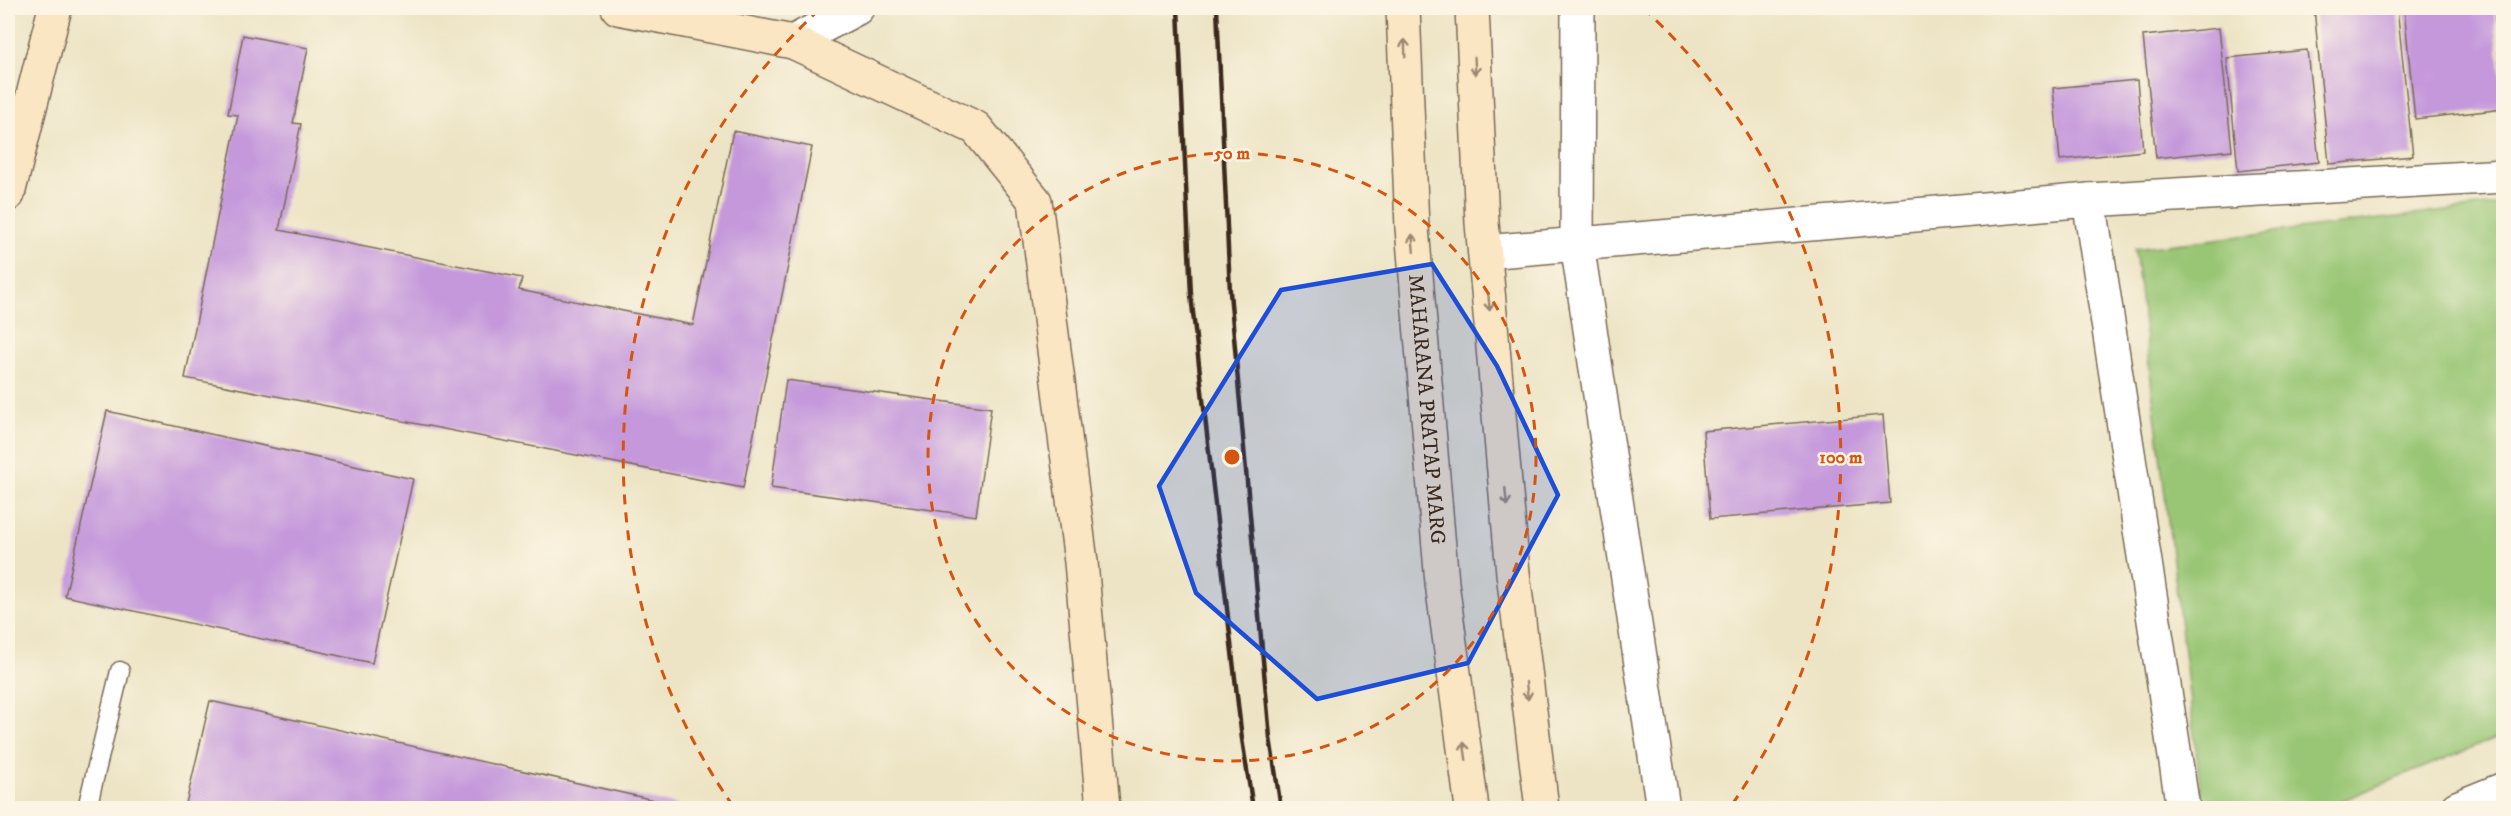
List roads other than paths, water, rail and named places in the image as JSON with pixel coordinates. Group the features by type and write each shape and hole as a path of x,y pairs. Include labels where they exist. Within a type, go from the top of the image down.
{"main road":[{"path":"8,194 56,8"},
{"path":"618,8 793,42 976,128 1035,201 1081,562 1103,808"},
{"name":"MAHARANA PRATAP MARG","path":"1403,8 1412,228 1441,572 1473,808"},
{"path":"1472,8 1485,252 1513,573 1542,808"}],"street":[{"path":"793,42 857,8"},
{"path":"1578,8 1577,244 1663,808"},
{"path":"1485,252 2089,200 2504,176"},
{"path":"2089,200 2183,808"},
{"path":"2457,808 2504,789"}],"lane":[{"path":"87,808 120,671"}],"railway":[{"path":"1178,8 1191,295 1242,739 1253,808"},
{"path":"1217,8 1230,292 1270,738 1281,808"}]}
